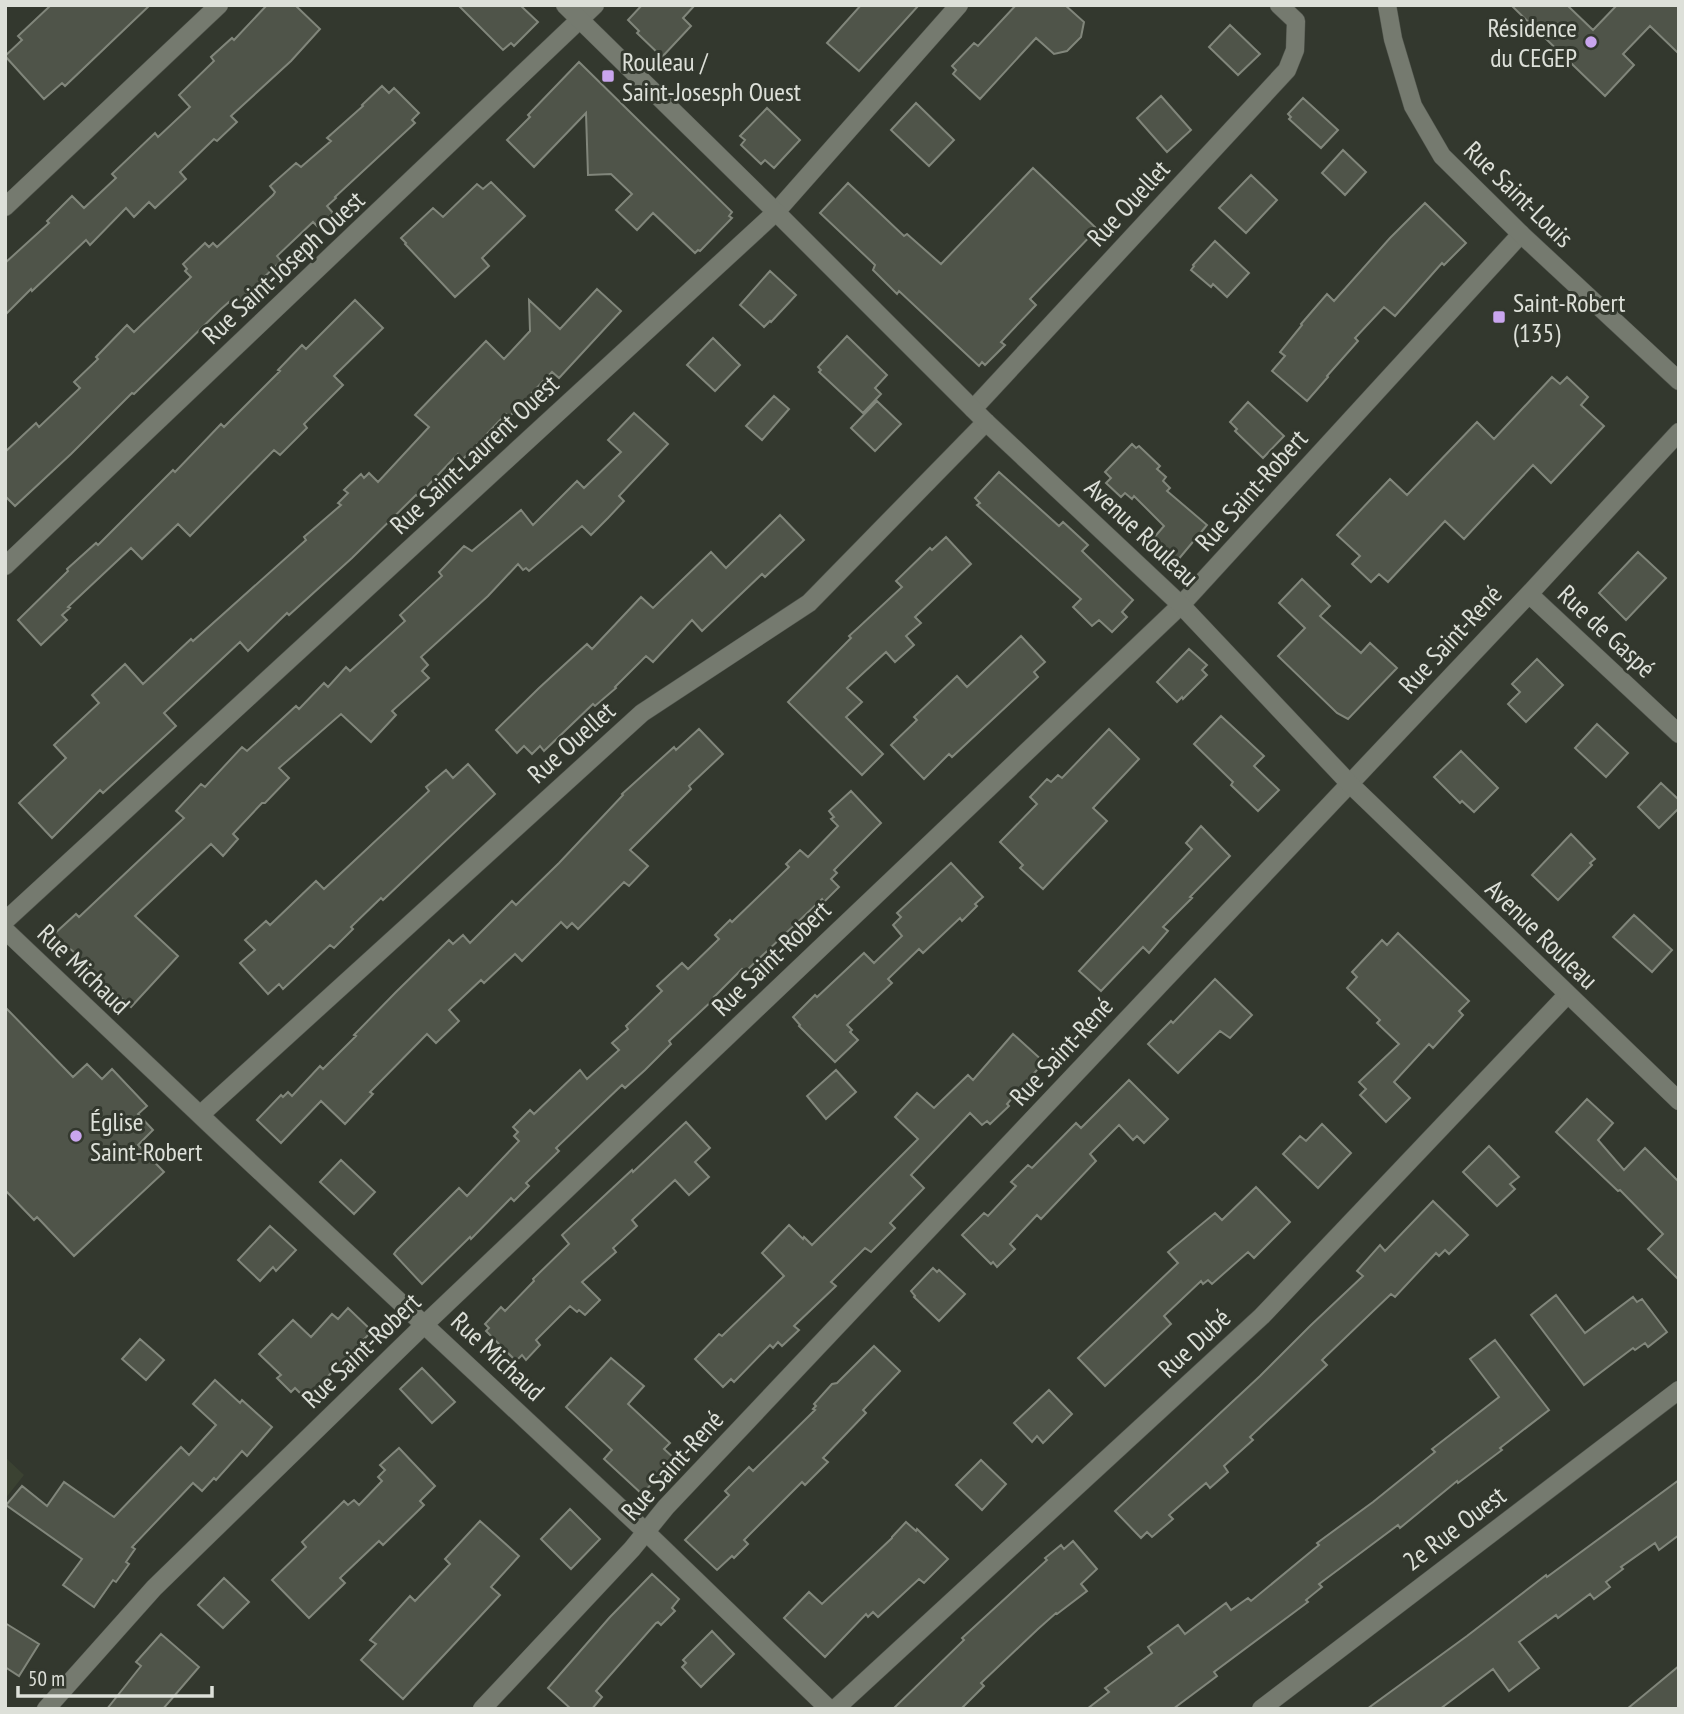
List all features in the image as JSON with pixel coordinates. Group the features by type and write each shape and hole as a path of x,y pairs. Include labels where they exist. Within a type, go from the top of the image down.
{"street":[{"path":"5,207 219,5"},
{"name":"Avenue Rouleau","path":"565,5 972,409 1181,605 1350,784 1679,1101"},
{"name":"Rue Saint-Joseph Ouest","path":"5,566 595,5"},
{"name":"Rue Saint-Laurent Ouest","path":"5,921 776,212 959,5"},
{"name":"Rue Ouellet","path":"972,409 1287,70 1295,50 1296,21 1279,5"},
{"name":"Rue Saint-Louis","path":"1387,5 1393,40 1413,106 1442,156 1521,234 1679,381"},
{"name":"Rue Saint-Robert","path":"46,1709 154,1588 425,1324 1181,605 1521,234"},
{"name":"Rue Ouellet","path":"200,1115 642,713 809,603 986,422"},
{"name":"Rue Saint-René","path":"482,1709 632,1549 666,1507 1679,432"},
{"name":"Rue de Gaspé","path":"1529,594 1679,734"},
{"name":"Rue Michaud","path":"5,930 646,1532 829,1709"},
{"name":"Rue Dubé","path":"835,1709 1262,1316 1567,995"},
{"name":"2e Rue Ouest","path":"1261,1709 1679,1390"}],"shaded area":[{"path":"5,1457 24,1475 5,1499"}],"building":[{"path":"51,5 150,5 65,86 62,83 44,99 5,56 22,40 18,36"},
{"path":"267,5 295,5 320,29 291,61 231,116 237,122 217,141 214,139 180,172 186,179 155,208 149,202 134,217 126,208 90,245 86,240 5,315 5,263 49,223 47,221 72,196 84,208 116,178 112,174 155,133 158,137 190,107 179,95 214,61 211,57 232,38 234,40"},
{"path":"458,5 520,5 538,22 514,46 511,43 503,50"},
{"path":"642,5 695,5 683,18 691,26 662,57 637,33 639,31 628,20"},
{"path":"861,5 919,5 859,71 827,43"},
{"path":"1016,5 1065,5 1084,22 1081,37 1067,51 1054,54 1036,38 980,99 953,74 956,70 952,66 974,43 978,46"},
{"name":"Résidence du CEGEP","path":"1511,5 1567,5 1593,30 1617,5 1679,5 1679,54 1650,26 1623,54 1634,65 1605,96"},
{"path":"1230,25 1260,54 1238,75 1209,47"},
{"path":"579,62 732,212 729,216 732,218 700,251 695,253 653,213 637,230 616,210 632,194 611,174 588,175 586,113 534,167 507,140"},
{"path":"382,86 389,93 394,88 419,113 412,120 415,123 335,197 327,206 333,213 318,227 313,222 277,256 281,261 233,307 229,302 221,309 15,506 5,496 5,452 36,423 39,427 80,388 74,382 127,325 134,332 191,277 183,264 205,243 209,247 213,243 217,247 273,195 275,192 270,186 296,163 301,167 331,141 327,138"},
{"path":"1161,96 1191,130 1167,152 1137,118"},
{"path":"1303,98 1338,130 1321,148 1289,119 1291,117 1288,114"},
{"path":"916,103 954,140 929,166 891,130"},
{"path":"767,108 800,140 774,168 765,160 761,164 741,145 745,140 740,136"},
{"path":"1343,150 1366,172 1345,195 1322,173"},
{"path":"1033,168 1097,229 1030,299 1036,305 1001,342 1005,345 985,365 982,362 979,366 899,291 897,294 873,270 875,265 820,213 848,183 904,236 907,234 941,264"},
{"path":"1251,175 1277,200 1246,233 1219,208"},
{"path":"491,182 525,216 482,258 489,266 455,297 401,238 433,208 443,217 477,184 483,189"},
{"path":"1425,203 1466,243 1444,265 1442,263 1395,316 1384,307 1355,338 1358,341 1307,401 1272,371 1285,356 1280,352 1327,294 1334,301"},
{"path":"1215,241 1249,273 1227,297 1191,270"},
{"path":"770,271 796,295 764,327 740,305"},
{"path":"597,289 621,311 559,378 552,372 509,417 506,414 463,459 458,454 352,558 289,615 287,613 248,651 240,642 164,713 176,726 103,793 100,790 52,838 19,803 66,758 54,745 99,703 92,695 125,664 143,684 306,540 304,537 341,505 338,503 348,493 344,490 361,474 364,478 369,473 378,482 429,427 415,415 486,341 504,359 530,331 529,300 560,329"},
{"path":"355,300 383,328 334,376 343,385 304,424 307,428 280,455 274,450 190,536 178,524 142,559 131,548 68,607 70,608 62,615 67,620 41,645 18,620 68,571 67,569 96,543 98,545 221,424 224,427 302,345 306,349"},
{"path":"847,336 887,375 875,388 881,394 863,413 819,372 821,370 818,367"},
{"path":"713,338 740,365 715,391 687,365"},
{"path":"1552,377 1560,384 1567,377 1588,397 1581,405 1604,426 1551,483 1533,465 1464,539 1445,521 1388,582 1379,574 1371,582 1352,564 1360,556 1337,535 1390,479 1407,495 1477,422 1494,439"},
{"path":"774,396 789,409 762,440 746,426"},
{"path":"877,401 901,424 875,451 851,428"},
{"path":"1248,402 1284,436 1263,458 1235,431 1237,429 1230,422"},
{"path":"634,413 668,444 619,496 624,501 608,518 591,535 582,526 529,571 526,568 523,570 518,564 488,596 421,657 428,665 422,671 429,678 392,711 396,715 371,742 341,714 279,768 289,778 233,834 238,839 223,856 211,844 135,916 178,956 131,1007 79,959 80,957 53,935 76,914 79,917 184,818 176,811 201,784 205,787 242,747 247,751 296,706 299,709 324,683 328,687 346,667 350,671 405,621 400,615 442,576 439,572 464,546 472,551 521,510 533,525 577,481 584,488 621,452 608,440"},
{"path":"1132,444 1136,448 1139,446 1160,466 1157,469 1166,477 1163,481 1170,488 1167,491 1207,525 1177,561 1152,540 1164,526 1134,496 1132,499 1125,493 1121,497 1106,483 1111,478 1105,472"},
{"path":"999,472 1059,526 1063,522 1088,545 1082,551 1133,600 1122,612 1127,617 1112,632 1099,620 1092,626 1073,607 1081,599 977,505 980,503 975,498"},
{"path":"780,515 804,540 765,577 762,574 702,631 692,620 653,662 646,656 616,688 595,706 593,704 544,751 540,746 532,754 524,746 517,753 496,730 587,644 592,649 641,597 653,608 711,552 726,568"},
{"path":"946,537 971,564 915,617 921,623 906,636 914,645 895,662 886,652 847,688 862,702 846,717 883,754 862,775 788,702 851,638 849,636 902,587 896,581 930,548 932,550"},
{"path":"1638,552 1666,578 1626,620 1599,593"},
{"path":"1302,579 1330,606 1320,616 1361,653 1370,643 1397,668 1348,719 1337,713 1278,656 1305,628 1279,603"},
{"path":"1021,636 1045,662 1034,672 1038,677 952,757 949,754 924,779 891,745 917,720 914,717 957,676 967,687"},
{"path":"1189,649 1207,665 1202,670 1207,675 1177,702 1157,682"},
{"path":"1537,659 1563,685 1526,722 1508,704 1520,692 1512,684"},
{"path":"1221,716 1264,756 1254,766 1279,790 1258,811 1194,744"},
{"path":"1597,724 1628,753 1606,777 1575,748"},
{"path":"699,729 723,754 689,786 691,789 630,850 648,866 629,886 624,882 578,929 572,923 567,928 561,922 522,961 515,954 484,983 481,980 449,1010 459,1021 436,1043 427,1034 370,1092 373,1094 345,1124 321,1101 281,1143 257,1120 281,1095 283,1097 288,1092 292,1096 320,1066 323,1069 449,940 453,944 463,935 470,943 512,901 516,905 622,794 674,747 676,750"},
{"path":"1109,729 1139,759 1093,808 1107,821 1043,889 1020,868 1023,865 1000,842 1037,804 1030,797 1047,779 1051,782 1058,775 1062,778"},
{"path":"1461,751 1498,788 1474,812 1462,801 1460,803 1434,777"},
{"path":"468,764 495,794 383,900 381,898 334,948 330,945 283,989 279,984 268,994 240,963 255,950 245,940 266,921 270,925 316,881 324,889 429,791 426,787 446,770 453,778"},
{"path":"1661,783 1679,800 1679,808 1659,828 1638,807"},
{"path":"851,791 881,823 834,870 837,873 831,879 839,887 824,902 822,899 745,972 742,969 669,1041 671,1044 645,1070 625,1088 622,1085 556,1148 559,1151 526,1183 529,1186 514,1201 511,1198 422,1284 394,1254 397,1250 459,1188 467,1196 519,1141 514,1136 518,1132 513,1127 530,1110 534,1114 580,1070 587,1079 619,1050 612,1043 662,991 657,986 682,963 688,969 719,939 715,935 789,867 786,864 800,850 808,857 838,826 831,819 834,817 829,811"},
{"path":"1201,826 1230,856 1163,927 1168,931 1149,953 1143,947 1101,991 1079,971 1192,849 1186,843"},
{"path":"1571,834 1595,859 1558,900 1532,875"},
{"path":"951,863 983,897 962,921 960,918 923,953 919,949 888,979 892,983 847,1025 858,1040 835,1062 793,1017 864,953 874,963 902,936 893,925 901,917 897,913"},
{"path":"1634,915 1672,950 1652,972 1613,937"},
{"path":"1398,933 1469,1001 1459,1011 1463,1015 1433,1048 1429,1044 1394,1082 1410,1098 1386,1122 1360,1095 1366,1089 1359,1082 1399,1044 1377,1023 1380,1020 1347,988 1357,977 1352,972 1382,940 1387,945"},
{"path":"1215,979 1252,1015 1230,1038 1220,1031 1178,1073 1148,1044 1171,1021 1173,1023"},
{"name":"Église Saint-Robert","path":"5,1007 73,1077 87,1064 102,1079 112,1069 147,1106 138,1114 153,1130 138,1145 164,1172 74,1256 37,1217 34,1220 5,1190"},
{"path":"1013,1034 1044,1062 1007,1104 1009,1106 990,1124 987,1121 982,1125 970,1113 911,1175 924,1188 890,1223 895,1228 871,1252 865,1248 831,1282 836,1286 794,1326 799,1330 782,1346 778,1342 773,1348 770,1345 734,1382 731,1379 723,1387 695,1359 784,1276 762,1253 789,1225 812,1245 918,1139 895,1117 917,1093 934,1108 968,1075 973,1080"},
{"path":"836,1070 856,1092 826,1119 807,1096"},
{"path":"1129,1080 1168,1119 1144,1143 1137,1136 1133,1140 1119,1125 1090,1154 1096,1161 1041,1219 1037,1215 1010,1244 1015,1249 997,1267 993,1262 991,1264 962,1235 984,1213 988,1216 1016,1186 1011,1182 1028,1165 1032,1168 1076,1123 1081,1128"},
{"path":"1587,1099 1613,1123 1598,1140 1624,1170 1645,1148 1679,1182 1679,1280 1648,1249 1663,1234 1620,1190 1556,1132"},
{"path":"686,1122 710,1148 695,1162 709,1177 689,1195 675,1180 632,1220 637,1226 613,1248 616,1252 582,1282 600,1300 585,1315 570,1306 536,1340 540,1345 526,1360 522,1355 516,1361 486,1331 489,1328 485,1324 501,1307 505,1311 569,1244 562,1235"},
{"path":"1322,1124 1351,1153 1318,1188 1283,1154 1300,1136 1306,1141"},
{"path":"1489,1146 1519,1177 1510,1184 1515,1189 1497,1206 1463,1172"},
{"path":"341,1160 375,1192 354,1214 320,1182"},
{"path":"1256,1187 1290,1222 1254,1258 1248,1252 1212,1284 1208,1280 1203,1284 1201,1281 1164,1316 1171,1324 1105,1386 1078,1358 1178,1263 1168,1252 1215,1213 1222,1220"},
{"path":"1433,1201 1468,1235 1449,1254 1445,1250 1439,1256 1436,1253 1395,1297 1391,1294 1322,1360 1327,1365 1250,1437 1253,1440 1224,1466 1228,1472 1210,1488 1206,1483 1169,1515 1173,1519 1152,1537 1147,1532 1141,1538 1115,1511 1363,1276 1357,1271 1380,1245 1385,1251"},
{"path":"270,1226 296,1250 276,1271 273,1267 260,1281 238,1260"},
{"path":"933,1268 937,1272 939,1270 965,1294 939,1321 911,1291"},
{"path":"1556,1295 1585,1333 1633,1297 1637,1302 1642,1299 1667,1332 1648,1347 1645,1343 1635,1350 1633,1348 1584,1385 1531,1315"},
{"path":"348,1308 372,1331 306,1399 295,1388 291,1392 277,1378 281,1375 259,1354 293,1320 311,1337 332,1314 338,1319"},
{"path":"140,1339 164,1360 146,1380 122,1359"},
{"path":"1495,1340 1549,1410 1500,1448 1502,1450 1458,1483 1457,1481 1400,1528 1398,1525 1319,1584 1322,1587 1306,1600 1308,1602 1214,1672 1217,1676 1173,1709 1087,1709 1109,1692 1105,1688 1152,1653 1148,1647 1178,1625 1185,1634 1226,1603 1231,1610 1248,1598 1251,1601 1319,1545 1317,1543 1373,1502 1435,1452 1432,1449 1499,1397 1470,1359"},
{"path":"874,1346 900,1371 863,1410 866,1413 823,1458 828,1462 805,1485 802,1482 744,1540 748,1544 717,1570 685,1540 729,1495 725,1491 749,1467 753,1471 815,1410 814,1404 832,1384 837,1383"},
{"path":"611,1358 644,1386 628,1404 670,1443 664,1449 675,1459 642,1494 604,1459 612,1450 566,1407"},
{"path":"422,1368 455,1402 432,1423 400,1389"},
{"path":"215,1380 272,1427 247,1456 242,1451 216,1480 214,1478 202,1491 193,1483 132,1547 135,1549 126,1562 129,1564 116,1582 113,1580 94,1607 63,1585 82,1559 6,1505 22,1486 47,1506 64,1482 114,1517 181,1447 189,1455 216,1425 193,1404"},
{"path":"1049,1390 1072,1414 1043,1443 1037,1436 1032,1442 1014,1423"},
{"path":"399,1448 435,1486 420,1501 424,1505 383,1545 379,1541 340,1578 345,1583 309,1618 272,1580 306,1547 302,1542 344,1501 348,1505 354,1500 359,1505 382,1481 378,1477 385,1470 380,1465"},
{"path":"981,1460 1006,1484 982,1510 956,1485"},
{"path":"1679,1480 1679,1535 1659,1550 1655,1543 1621,1567 1623,1569 1606,1582 1610,1587 1594,1599 1590,1594 1519,1642 1539,1668 1509,1691 1493,1669 1440,1709 1367,1709 1546,1575 1547,1577"},
{"path":"570,1509 600,1539 571,1569 541,1539"},
{"path":"480,1521 519,1556 491,1587 500,1595 403,1699 361,1660 376,1644 370,1640 410,1596 415,1601 450,1564 445,1559"},
{"path":"906,1522 948,1559 924,1583 919,1579 878,1617 873,1612 868,1617 866,1614 825,1657 784,1618 809,1592 822,1604"},
{"path":"1073,1541 1097,1569 1081,1584 1087,1591 1038,1629 981,1683 984,1686 961,1709 893,1709 964,1640 962,1638 1047,1560 1045,1558 1061,1545 1064,1549"},
{"path":"652,1574 679,1599 672,1608 675,1611 661,1625 656,1623 596,1691 602,1697 592,1709 571,1709 548,1688"},
{"path":"224,1578 249,1602 223,1628 198,1605"},
{"path":"5,1623 39,1644 19,1676 5,1667"},
{"path":"712,1631 734,1654 701,1687 682,1667 686,1663 683,1660"},
{"path":"161,1634 199,1667 163,1709 107,1709 141,1666 136,1662"},
{"path":"1679,1666 1679,1709 1627,1709 1650,1690"}],"place":[{"name":"Résidence du CEGEP","path":"1591,42"},
{"name":"Rouleau / Saint-Josesph Ouest","path":"608,76"},
{"name":"Saint-Robert (135)","path":"1499,317"},
{"name":"Église Saint-Robert","path":"76,1136"}]}
